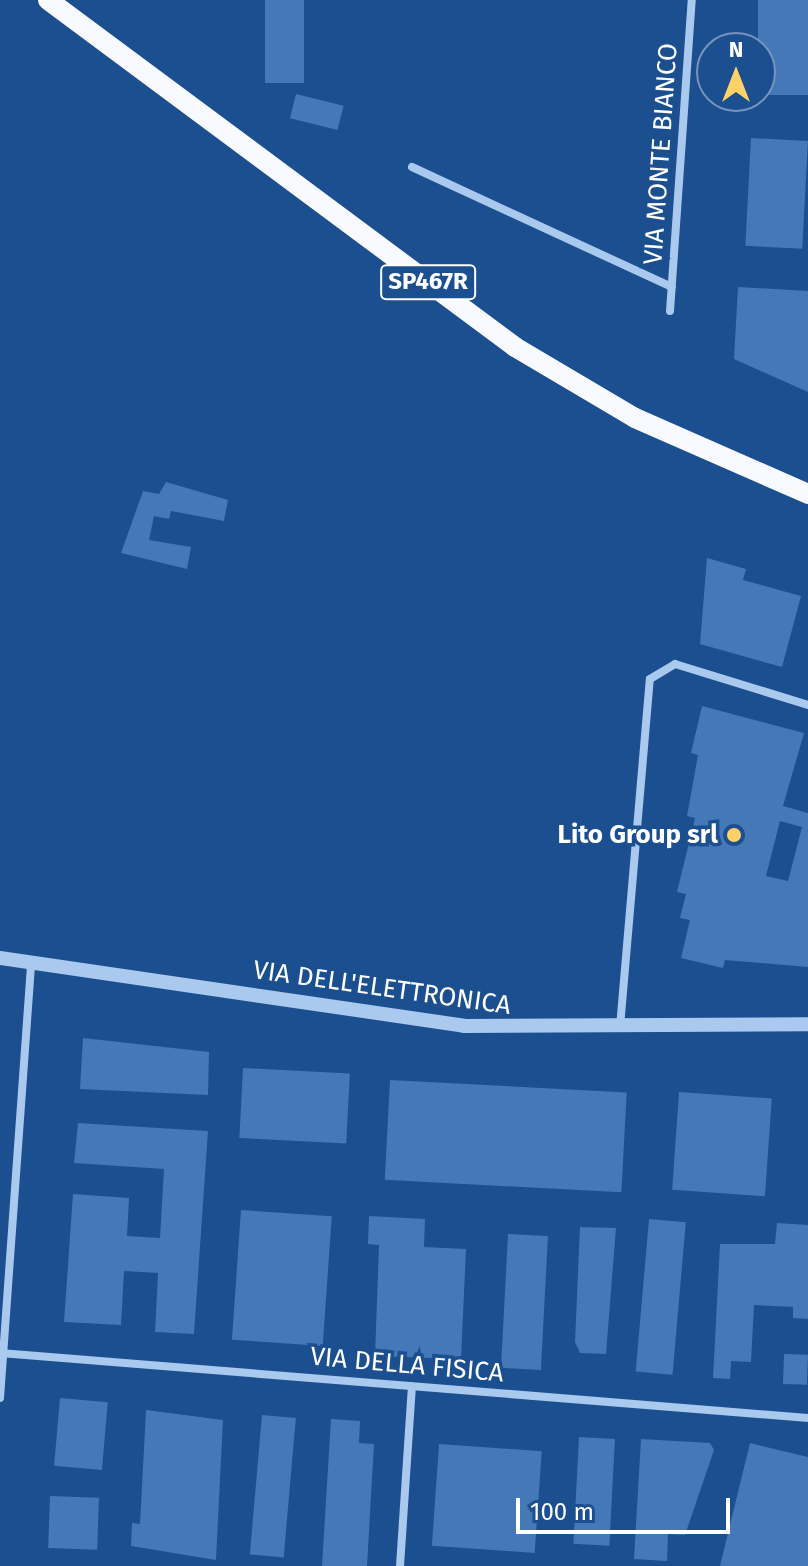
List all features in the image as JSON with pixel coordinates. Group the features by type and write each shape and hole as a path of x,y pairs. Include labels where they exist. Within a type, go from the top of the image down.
{"highway":[{"name":"SP467R","path":"48,0 515,347 635,418 808,494"}],"street":[{"name":"VIA MONTE BIANCO","path":"670,311 692,0"},
{"path":"412,167 672,287"},
{"path":"619,1028 650,679 675,664 808,705"},
{"name":"VIA DELL'ELETTRONICA","path":"0,958 464,1026 619,1028 808,1024"},
{"path":"0,1398 31,963"},
{"name":"VIA DELLA FISICA","path":"2,1353 808,1418"},
{"path":"400,1566 412,1386"}],"building":[{"path":"265,0 304,0 304,83 265,83"},
{"path":"758,0 808,0 808,95 776,95 776,32 758,32"},
{"path":"296,94 344,106 337,130 290,118"},
{"path":"751,138 808,141 802,249 745,246"},
{"path":"738,287 808,291 808,392 734,359"},
{"path":"166,482 228,500 224,521 171,511 169,519 154,516 149,540 191,547 187,569 121,553 143,491 159,494"},
{"path":"707,558 746,569 743,580 801,596 782,667 700,644"},
{"name":"Lito Group srl","path":"702,706 804,733 783,806 808,813 808,967 725,960 723,968 681,958 690,920 680,918 686,894 677,892 695,818 687,816 698,755 691,753","holes":["780,821 802,827 788,881 766,876"]},
{"path":"83,1038 209,1052 208,1095 80,1089"},
{"path":"243,1068 350,1074 346,1144 239,1138"},
{"path":"390,1080 627,1092 621,1192 385,1180"},
{"path":"679,1092 772,1098 765,1196 672,1190"},
{"path":"78,1123 208,1131 194,1334 155,1332 158,1273 124,1271 121,1325 64,1322 73,1194 129,1198 127,1236 160,1238 164,1169 74,1163"},
{"path":"241,1210 332,1216 323,1346 232,1340"},
{"path":"369,1216 425,1219 424,1247 466,1249 461,1359 375,1356 379,1245 368,1244"},
{"path":"649,1219 686,1222 673,1375 636,1371"},
{"path":"777,1223 808,1225 808,1319 793,1318 793,1307 754,1305 751,1362 731,1361 730,1379 713,1378 720,1244 775,1244"},
{"path":"580,1227 616,1228 606,1354 580,1353 575,1342"},
{"path":"508,1234 548,1236 541,1370 501,1368"},
{"path":"784,1354 808,1355 807,1385 783,1384"},
{"path":"60,1398 108,1402 102,1470 54,1466"},
{"path":"146,1410 223,1420 216,1560 131,1546 132,1523 140,1524"},
{"path":"262,1415 296,1418 284,1557 250,1554"},
{"path":"331,1419 360,1421 359,1443 374,1444 367,1566 322,1566"},
{"path":"579,1437 615,1439 609,1546 573,1544"},
{"path":"641,1439 710,1443 714,1450 685,1535 668,1534 667,1561 634,1559"},
{"path":"750,1443 808,1457 808,1566 720,1566"},
{"path":"439,1444 542,1451 535,1553 432,1546"},
{"path":"50,1496 99,1498 97,1550 48,1548"}],"place":[{"name":"Lito Group srl","path":"734,835"}]}
